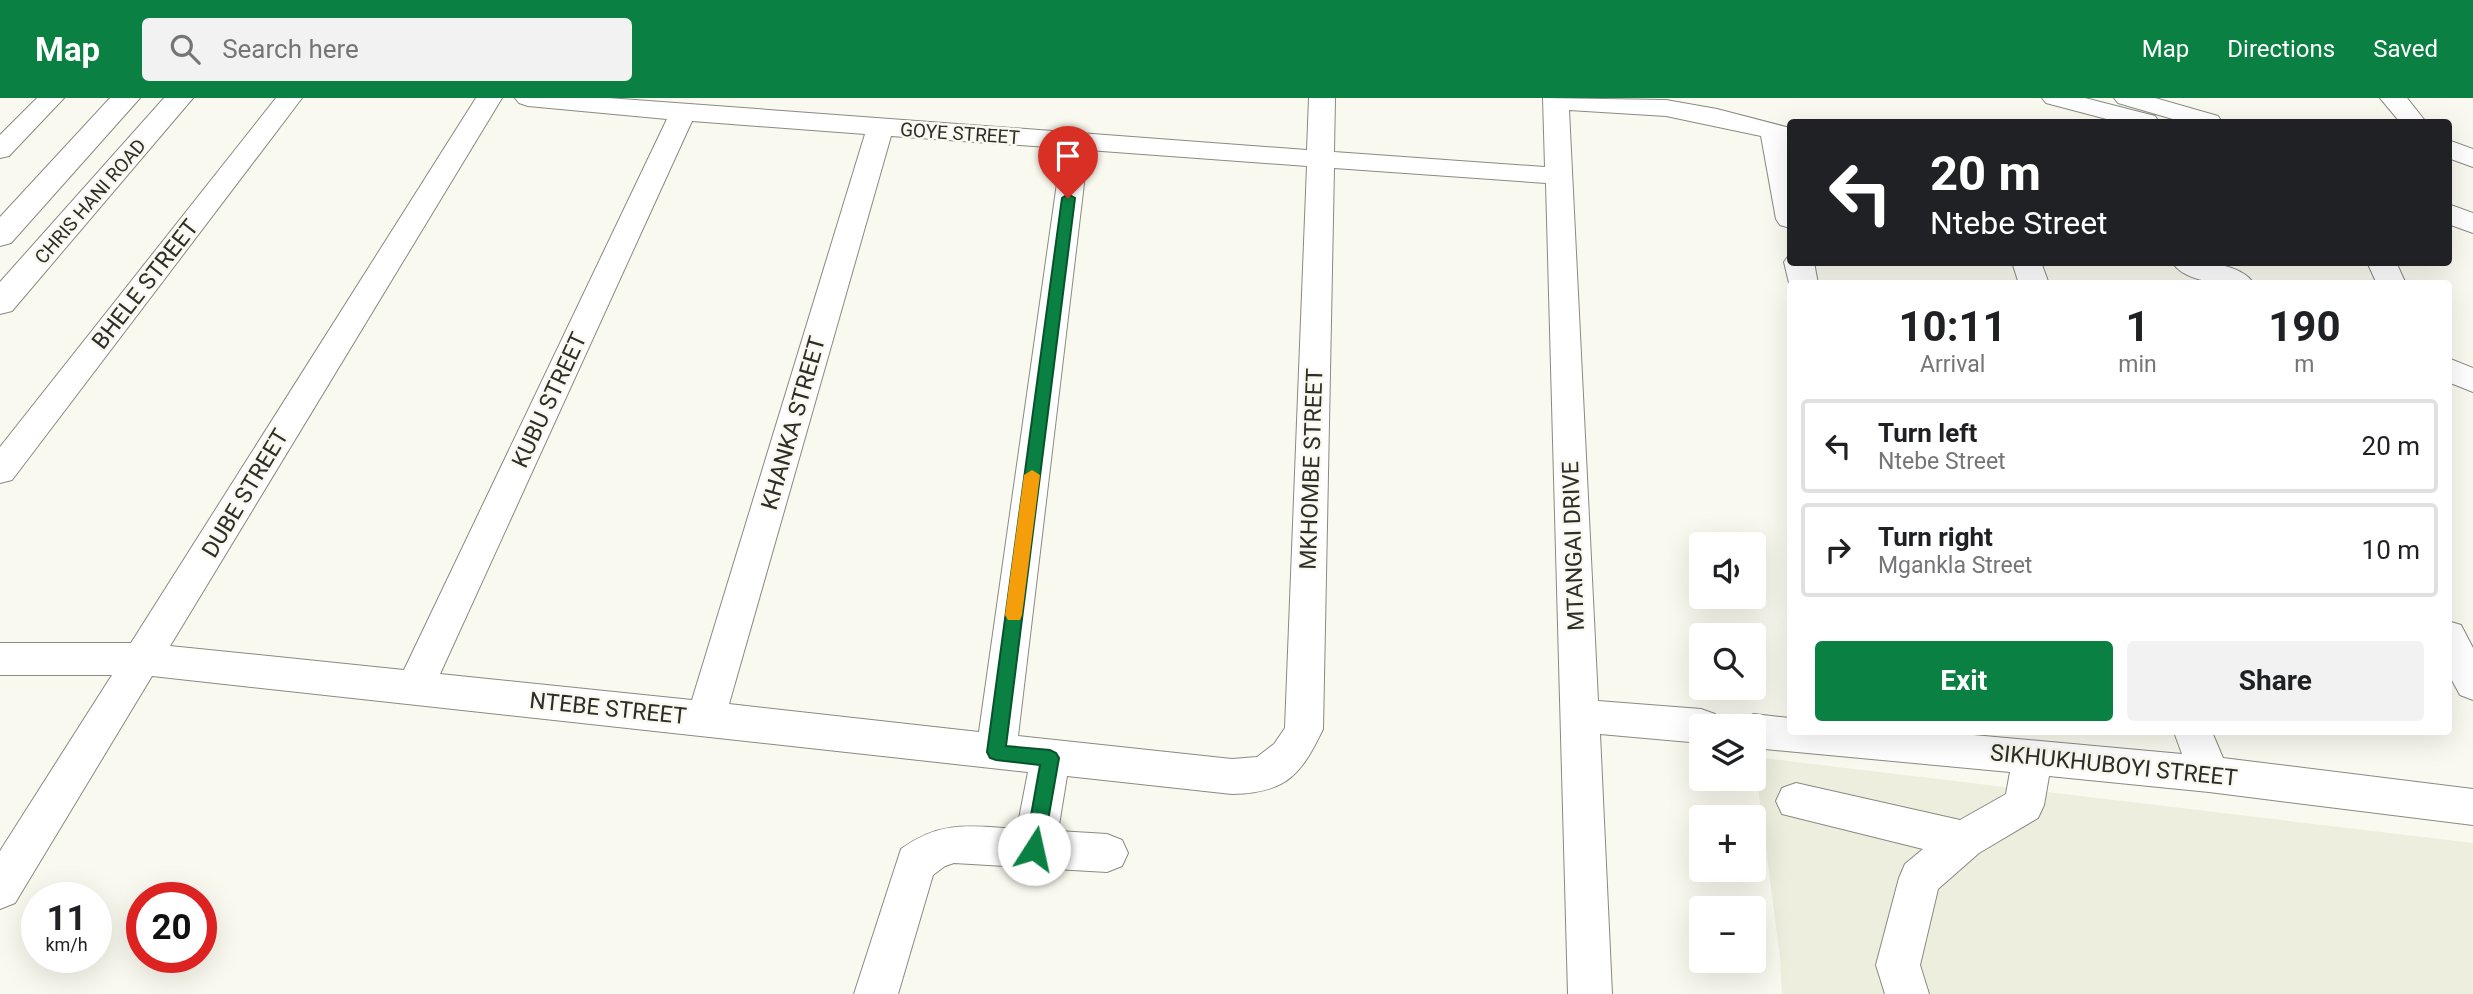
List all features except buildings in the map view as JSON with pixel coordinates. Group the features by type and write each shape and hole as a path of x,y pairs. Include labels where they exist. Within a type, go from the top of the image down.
{"main road":[{"name":"CHRIS HANI ROAD","path":"0,236 126,98"},
{"name":"CHRIS HANI ROAD","path":"0,303 179,98"}],"street":[{"path":"0,150 51,98"},
{"name":"BHELE STREET","path":"0,471 289,98"},
{"name":"DUBE STREET","path":"0,889 489,98"},
{"name":"GOYE STREET","path":"528,98 683,113 1320,161 1559,176"},
{"name":"MKHOMBE STREET","path":"1216,776 1248,778 1267,773 1289,755 1304,729 1322,98"},
{"path":"2055,98 2135,119"},
{"path":"2127,98 2199,119"},
{"path":"2393,98 2410,119"},
{"path":"1556,99 1666,108 1781,133 1787,190"},
{"name":"MTANGAI DRIVE","path":"1556,99 1590,994"},
{"name":"KUBU STREET","path":"415,687 683,113"},
{"name":"KHANKA STREET","path":"705,718 880,127"},
{"path":"996,752 1076,142"},
{"path":"2452,150 2473,159"},
{"path":"2452,215 2473,223"},
{"path":"2452,239 2473,247"},
{"path":"2196,266 2230,280"},
{"path":"2452,371 2473,381"},
{"path":"2452,644 2473,684"},
{"name":"NTEBE STREET","path":"0,659 143,659 705,718 1216,776"},
{"path":"1579,716 1689,725"},
{"name":"SIKHUKHUBOYI STREET","path":"1766,732 1787,732"},
{"name":"SIKHUKHUBOYI STREET","path":"1847,735 1894,737 2032,757 2209,774 2473,807"},
{"path":"2194,735 2209,774"},
{"path":"1907,994 1898,965 1920,878 1964,840 2024,804 2032,757"},
{"path":"1034,849 1050,758"},
{"path":"1796,801 1964,840"},
{"path":"876,994 916,863 933,850 954,844 1107,853"}],"shaded area":[{"path":"1766,758 2473,843 2473,994 1782,994 1766,849 1766,805 1760,805 1758,791 1766,791"}],"slow traffic":[{"path":"1014,615 1032,475"}],"route":[{"path":"1034,849 1050,758 996,752 1068,198"}]}
